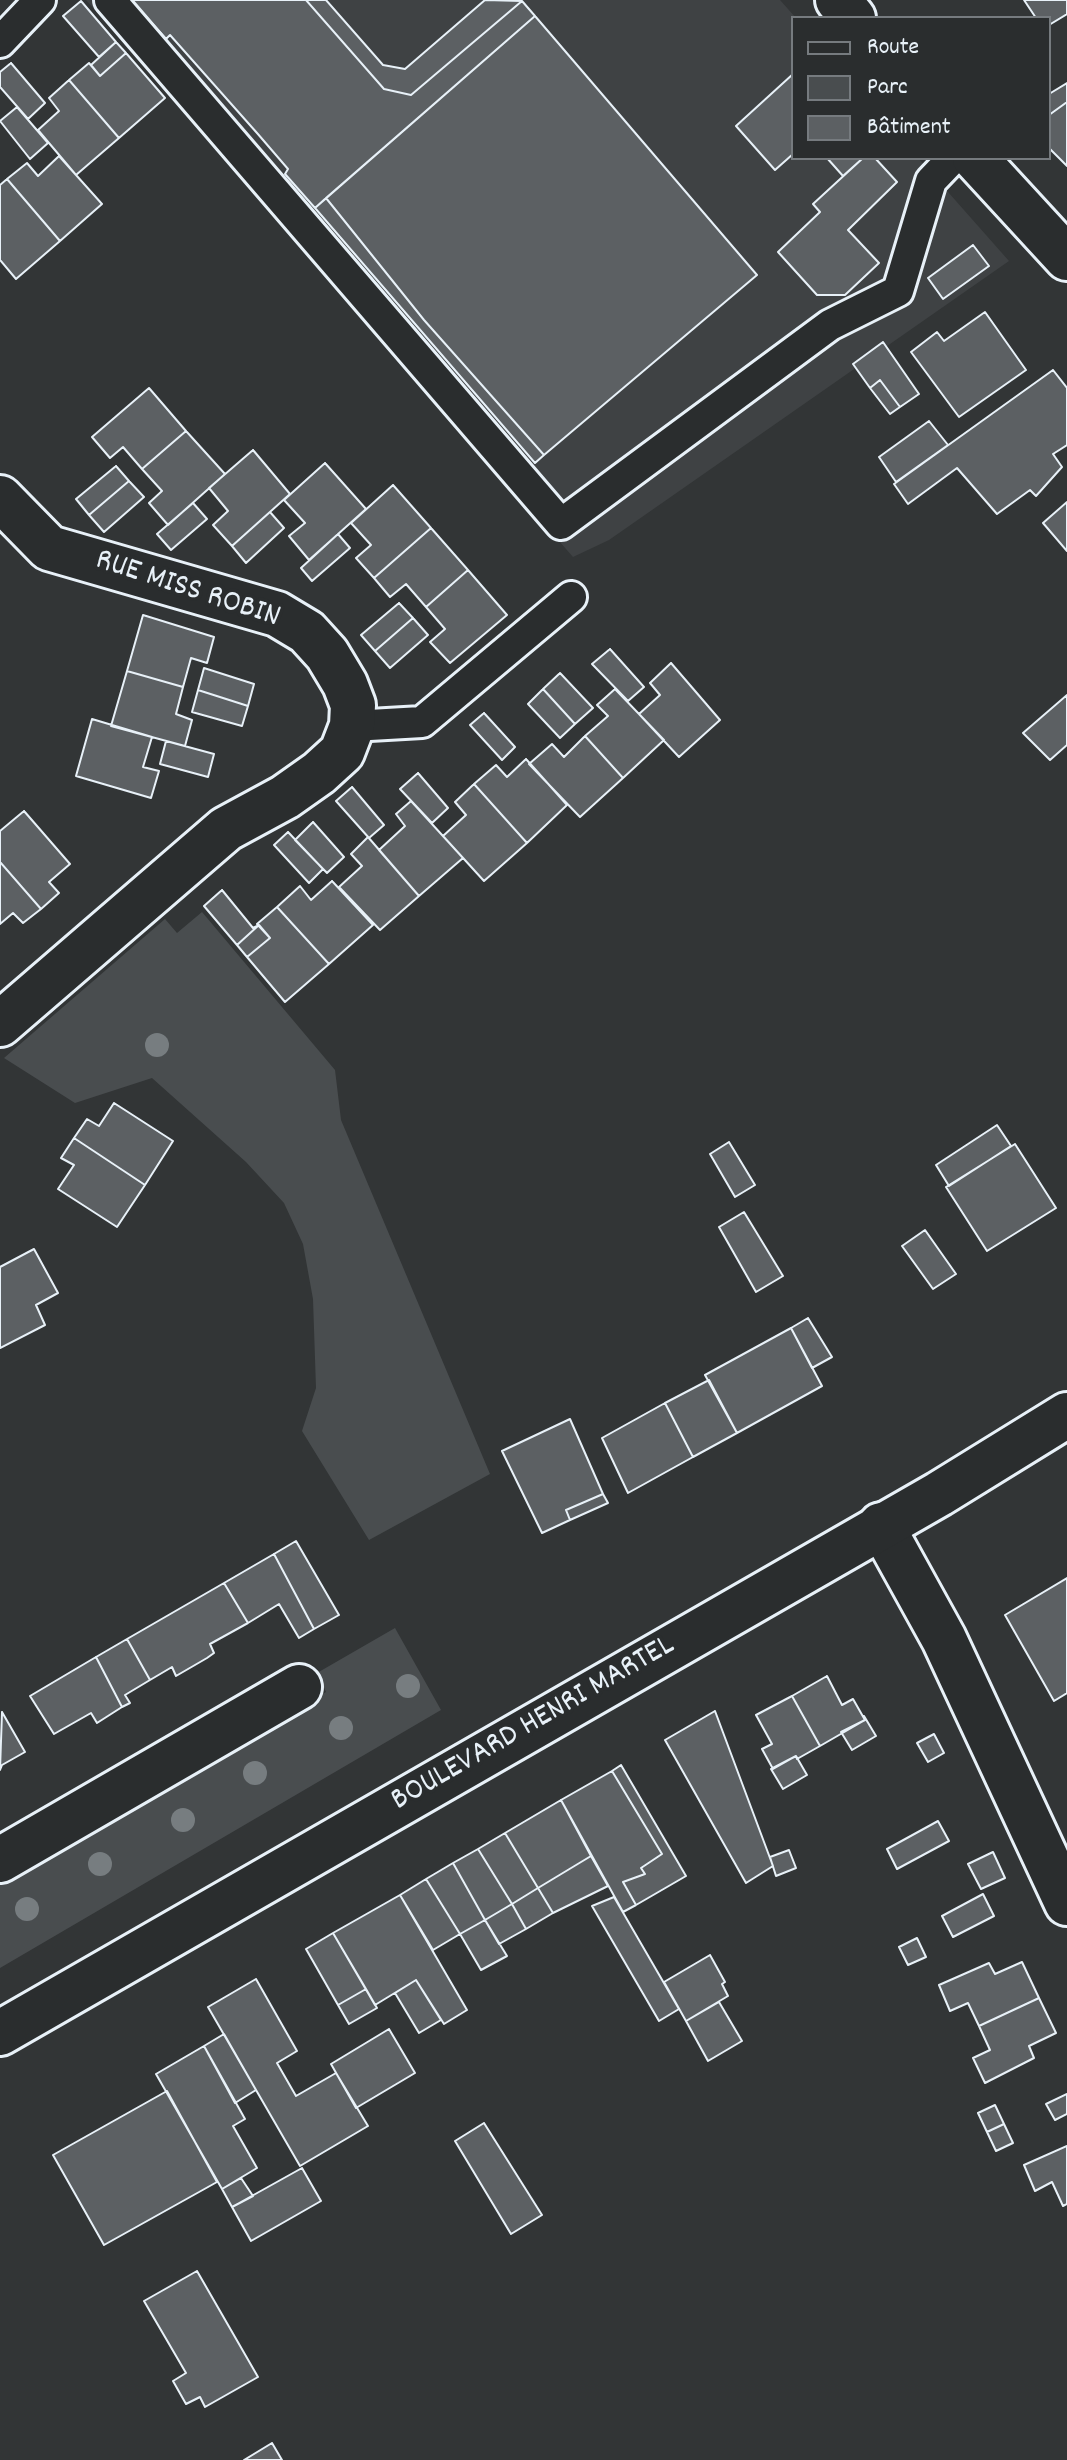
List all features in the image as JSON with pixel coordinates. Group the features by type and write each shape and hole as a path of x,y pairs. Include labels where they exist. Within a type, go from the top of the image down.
{"street":[{"path":"838,0 851,16"},
{"path":"977,160 1067,258"},
{"name":"RUE MISS ROBIN","path":"0,498 49,548 277,614 307,632 327,654 345,684 353,705 352,726"},
{"path":"0,1024 226,829 285,797 319,773 342,752 352,726"},
{"name":"BOULEVARD HENRI MARTEL","path":"0,2033 939,1494 1067,1415"},
{"path":"881,1525 944,1639 1067,1903"},
{"path":"0,1860 299,1687"}],"lane":[{"path":"0,42 40,0"},
{"path":"110,0 561,524 830,325 898,291 931,181 951,160"},
{"path":"352,726 422,722 571,597"}],"shaded area":[{"path":"86,0 780,0 794,16 791,16 791,160 920,160 1009,261 609,540 573,557"}],"green space":[{"path":"202,912 335,1070 341,1120 490,1474 369,1540 302,1431 316,1388 313,1299 303,1244 284,1203 246,1162 152,1078 75,1103 4,1058 165,919 177,933"},
{"path":"395,1628 441,1710 0,1968 0,1880 326,1692 317,1673"}],"building":[{"path":"131,0 306,0 384,89 411,95 522,1 535,16 315,208 285,174 288,169 257,133 170,35 166,39"},
{"path":"306,0 326,0 383,65 405,69 485,0 522,1 411,95 384,89"},
{"path":"1024,0 1067,0 1067,14 1051,24 1051,16 1035,16"},
{"path":"81,1 116,42 99,57 63,16"},
{"path":"535,16 757,275 544,455 424,320 326,198"},
{"path":"116,42 126,53 100,76 91,65"},
{"path":"126,53 165,98 119,138 69,80 89,63 100,76"},
{"path":"11,63 45,103 28,119 0,87 0,72"},
{"path":"791,76 791,156 775,170 736,126"},
{"path":"69,80 119,138 76,175 38,130 59,111 49,98"},
{"path":"1067,83 1067,102 1051,114 1051,93"},
{"path":"1067,102 1067,166 1051,150 1051,114"},
{"path":"17,107 48,143 30,159 0,121"},
{"path":"59,156 102,204 60,241 7,179 27,163 38,176"},
{"path":"829,160 861,160 843,176"},
{"path":"861,160 877,160 897,182 848,230 879,263 845,295 817,295 778,252 820,212 813,204"},
{"path":"7,179 60,241 16,279 0,260 0,185"},
{"path":"326,198 424,320 544,455 535,463 315,208"},
{"path":"973,245 989,266 943,299 928,278"},
{"path":"985,312 1026,370 959,417 911,352 937,332 944,341"},
{"path":"883,342 919,394 900,407 880,380 870,388 853,364"},
{"path":"1053,370 1067,388 1067,445 1053,454 1062,467 1036,496 1030,490 997,514 957,468 908,504 894,484"},
{"path":"880,380 900,407 890,414 870,388"},
{"path":"149,388 186,431 142,469 123,447 110,458 92,437"},
{"path":"929,421 948,445 896,482 879,457"},
{"path":"186,431 225,474 168,525 149,503 162,491 142,469"},
{"path":"253,450 290,494 232,546 213,525 228,511 209,488"},
{"path":"325,463 366,509 309,560 289,536 305,523 284,500"},
{"path":"116,466 129,481 89,515 76,499"},
{"path":"129,481 144,497 104,532 89,515"},
{"path":"393,485 431,528 374,578 356,558 371,545 351,523"},
{"path":"1067,502 1067,551 1043,523"},
{"path":"193,503 207,519 171,550 157,534"},
{"path":"270,512 284,528 246,563 232,546"},
{"path":"431,528 468,570 426,607 406,584 390,597 374,578"},
{"path":"338,534 350,548 312,581 301,568"},
{"path":"468,570 507,615 450,663 430,642 445,629 426,607"},
{"path":"399,603 413,618 375,651 361,635"},
{"path":"143,615 214,637 207,663 191,658 183,687 127,671"},
{"path":"413,618 428,635 390,668 375,651"},
{"path":"610,649 644,687 628,701 592,664"},
{"path":"671,663 720,720 679,757 639,714 660,695 650,683"},
{"path":"204,668 254,684 248,706 198,690"},
{"path":"127,671 183,687 176,714 192,720 185,746 111,726"},
{"path":"560,673 593,708 575,724 543,689"},
{"path":"543,689 575,724 560,738 528,704"},
{"path":"615,689 664,740 623,778 585,736 608,716 597,705"},
{"path":"198,690 248,706 242,726 192,712"},
{"path":"1067,695 1067,745 1050,760 1023,733"},
{"path":"484,713 515,747 502,760 470,725"},
{"path":"92,719 152,737 143,767 159,771 151,798 76,776"},
{"path":"585,736 623,778 580,817 529,764 552,744 564,757"},
{"path":"166,741 214,754 208,777 160,764"},
{"path":"526,759 567,805 527,843 474,784 496,765 507,777"},
{"path":"418,773 448,808 432,823 400,789"},
{"path":"474,784 527,843 484,881 443,836 466,815 455,802"},
{"path":"352,787 384,825 369,838 336,801"},
{"path":"411,801 463,858 419,896 379,850 405,826 396,814"},
{"path":"24,811 70,864 49,882 59,893 41,909 0,862 0,831"},
{"path":"313,822 344,857 327,873 295,840"},
{"path":"288,832 323,869 309,883 274,845"},
{"path":"368,837 419,896 380,930 339,887 362,866 351,854"},
{"path":"0,862 41,909 23,923 13,913 0,924"},
{"path":"332,881 373,925 329,964 277,907 300,886 311,900"},
{"path":"222,890 253,928 259,925 237,945 204,906"},
{"path":"277,907 329,964 285,1002 247,957 270,938 257,924"},
{"path":"259,925 270,938 247,957 237,945"},
{"path":"114,1103 173,1141 145,1185 74,1138 87,1119 99,1126"},
{"path":"997,1125 1011,1146 949,1186 936,1165"},
{"path":"74,1138 145,1185 117,1227 58,1189 74,1165 61,1158"},
{"path":"729,1142 755,1185 735,1197 710,1154"},
{"path":"1015,1144 1056,1208 987,1251 946,1187"},
{"path":"744,1212 783,1276 756,1292 719,1227"},
{"path":"925,1230 956,1274 933,1289 902,1246"},
{"path":"34,1249 58,1293 36,1305 45,1325 0,1348 0,1267"},
{"path":"808,1318 832,1357 812,1368 791,1328"},
{"path":"791,1328 822,1386 737,1433 705,1375"},
{"path":"709,1380 737,1433 693,1457 665,1403"},
{"path":"665,1403 693,1457 628,1493 602,1438"},
{"path":"570,1419 603,1494 566,1510 570,1520 542,1533 502,1451"},
{"path":"603,1494 608,1503 570,1520 566,1510"},
{"path":"296,1541 339,1615 314,1629 274,1554"},
{"path":"274,1554 314,1629 299,1638 279,1604 248,1623 224,1583"},
{"path":"1067,1578 1067,1693 1054,1701 1005,1615"},
{"path":"224,1583 248,1623 210,1644 214,1653 207,1658 176,1676 172,1667 150,1680 127,1639"},
{"path":"127,1639 150,1680 125,1695 130,1703 122,1707 96,1657"},
{"path":"96,1657 122,1707 97,1723 91,1713 54,1734 30,1696"},
{"path":"827,1676 842,1705 853,1699 865,1720 820,1746 792,1696"},
{"path":"792,1696 820,1746 773,1769 762,1749 772,1744 756,1715"},
{"path":"715,1711 773,1866 746,1883 665,1740"},
{"path":"2,1712 25,1752 2,1765 0,1770"},
{"path":"864,1716 876,1736 852,1750 841,1732 865,1720"},
{"path":"934,1734 944,1753 928,1762 917,1743"},
{"path":"796,1756 807,1775 783,1789 771,1769"},
{"path":"621,1765 686,1876 636,1905 623,1882 645,1874 641,1868 662,1854 612,1771"},
{"path":"612,1771 662,1854 641,1868 645,1874 623,1882 636,1905 623,1912 561,1800"},
{"path":"561,1800 591,1856 538,1888 505,1833"},
{"path":"938,1821 949,1841 897,1869 887,1849"},
{"path":"505,1833 538,1888 512,1904 478,1849"},
{"path":"478,1849 512,1904 485,1920 453,1863"},
{"path":"789,1850 796,1868 776,1876 770,1857"},
{"path":"993,1852 1005,1878 981,1889 968,1864"},
{"path":"591,1856 608,1886 553,1913 538,1888"},
{"path":"453,1863 485,1920 460,1934 426,1879"},
{"path":"426,1879 460,1934 433,1950 400,1895"},
{"path":"538,1888 553,1913 526,1929 512,1904"},
{"path":"983,1894 994,1916 953,1937 942,1916"},
{"path":"400,1895 467,2010 444,2024 416,1980 375,2005 333,1933"},
{"path":"614,1897 679,2009 659,2021 592,1906"},
{"path":"512,1904 526,1929 499,1944 485,1920"},
{"path":"485,1920 507,1956 481,1970 460,1934"},
{"path":"333,1933 366,1989 338,2005 306,1949"},
{"path":"917,1938 926,1957 908,1965 899,1947"},
{"path":"710,1955 725,1982 722,1984 728,1996 686,2021 664,1982"},
{"path":"1022,1962 1039,1998 979,2026 968,2003 950,2011 939,1985 989,1963 995,1974"},
{"path":"256,1979 297,2051 277,2063 296,2096 336,2073 368,2126 300,2166 208,2007"},
{"path":"416,1980 441,2020 419,2033 395,1993"},
{"path":"366,1989 377,2008 349,2024 338,2005"},
{"path":"1039,1998 1056,2033 1029,2046 1034,2058 985,2083 973,2058 990,2050 979,2026"},
{"path":"719,2002 742,2041 708,2061 686,2021"},
{"path":"389,2029 415,2073 356,2108 331,2064"},
{"path":"224,2034 256,2090 235,2103 204,2046"},
{"path":"204,2046 245,2119 233,2126 257,2168 222,2189 156,2074"},
{"path":"167,2091 217,2182 104,2245 53,2155"},
{"path":"1067,2094 1067,2114 1055,2120 1046,2104"},
{"path":"995,2105 1004,2124 987,2132 978,2113"},
{"path":"484,2123 542,2215 511,2234 455,2141"},
{"path":"1004,2124 1013,2143 996,2151 987,2132"},
{"path":"1067,2146 1067,2204 1063,2206 1052,2182 1035,2191 1024,2165"},
{"path":"302,2168 321,2201 251,2241 232,2207"},
{"path":"241,2178 253,2196 232,2207 222,2189"},
{"path":"197,2271 258,2377 205,2407 200,2397 186,2404 173,2381 186,2373 144,2301"},
{"path":"272,2443 282,2460 244,2460"}]}
